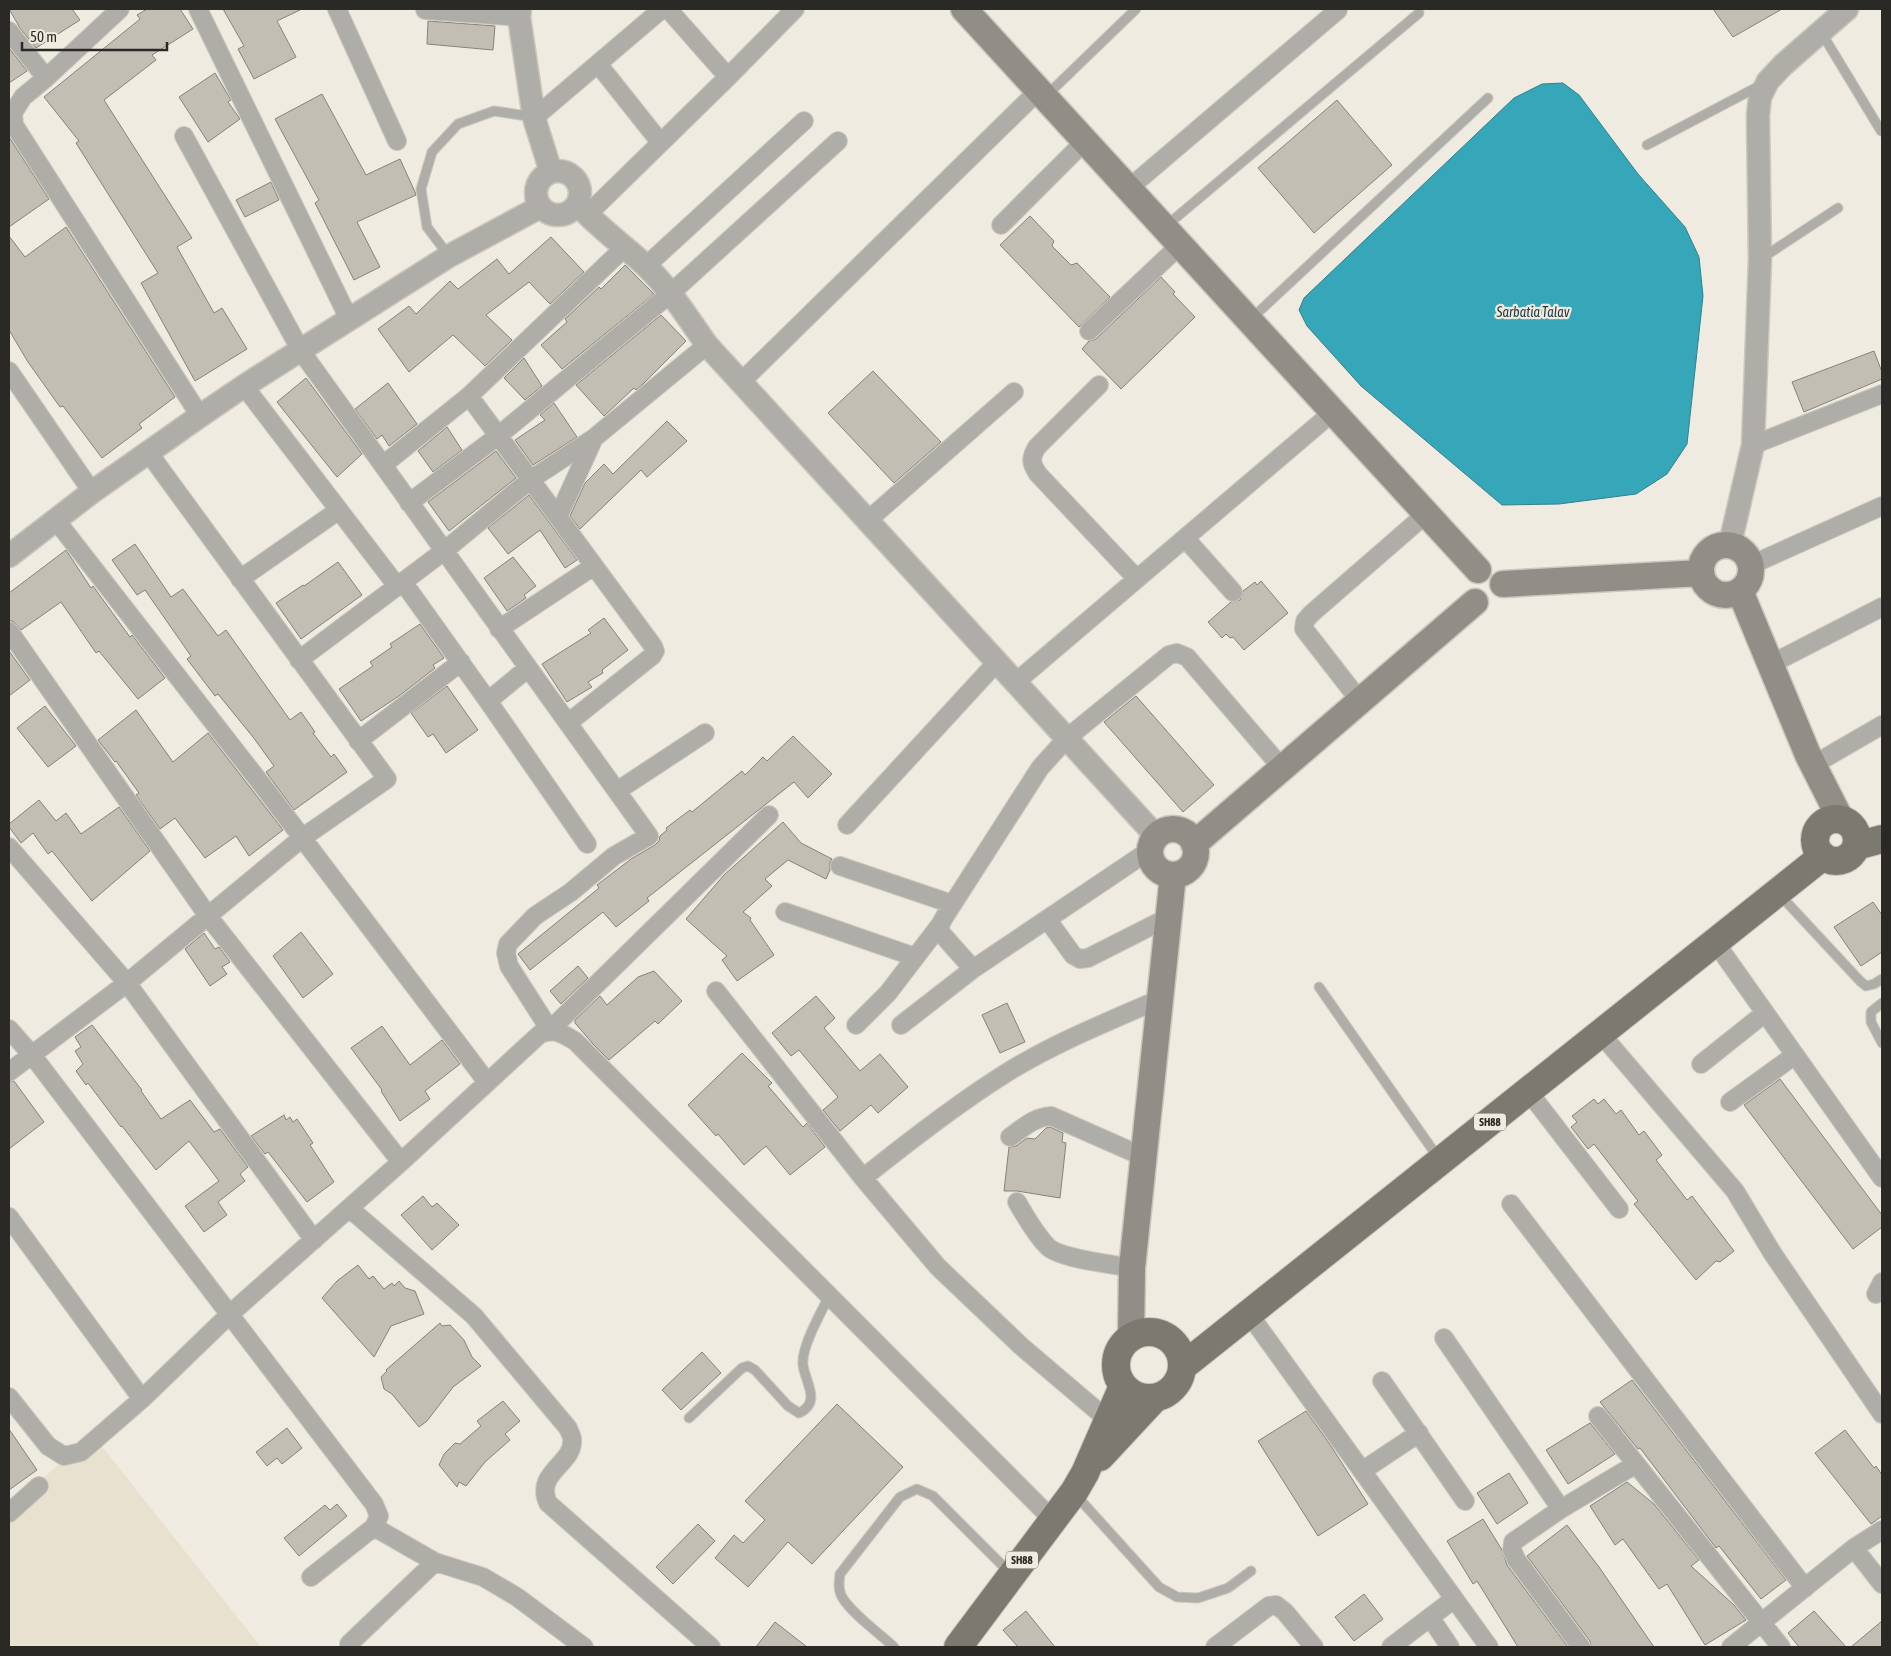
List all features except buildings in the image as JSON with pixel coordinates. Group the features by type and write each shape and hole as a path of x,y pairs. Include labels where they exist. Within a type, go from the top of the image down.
{"main road":[{"path":"964,9 1478,570"},
{"path":"1720,544 1730,544 1740,548 1748,557 1752,572 1750,580 1740,592 1726,595 1719,594 1707,586 1701,573 1701,565 1708,552 1720,544"},
{"path":"1489,569 1502,579 1501,596 1497,600 1486,604 1475,602 1469,593 1470,577 1478,570 1489,569"},
{"path":"1503,584 1701,573"},
{"path":"1740,592 1814,765 1841,820 1853,827 1856,833 1874,844 1849,858 1828,860 1822,856 1816,844 1818,830 1828,821 1841,820"},
{"path":"1194,844 1475,602"},
{"path":"1177,829 1185,832 1194,844 1195,858 1192,865 1187,870 1173,875 1166,874 1159,870 1151,857 1153,843 1162,831 1177,829"},
{"name":"SH88","path":"1182,1368 1822,856"},
{"path":"1131,1336 1132,1268 1173,875"},
{"path":"1151,1331 1162,1334 1177,1348 1181,1357 1182,1368 1179,1379 1173,1388 1164,1395 1154,1398 1137,1396 1123,1386 1117,1376 1116,1359 1123,1344 1131,1336 1151,1331"},
{"name":"SH88","path":"958,1647 1011,1574 1054,1521 1079,1482 1123,1386"},
{"name":"SH88","path":"1079,1482 1154,1398"}],"street":[{"path":"120,9 23,97 13,113 14,124 200,416"},
{"path":"198,9 349,319"},
{"path":"337,9 397,141"},
{"path":"534,118 662,9"},
{"path":"668,9 728,77"},
{"path":"795,9 660,142 582,209 559,216 552,215 540,207 535,193 536,186 545,175 551,172 564,172 575,179 580,191 582,209 646,266 671,294 707,345 1067,738 1153,843 973,969 901,1025"},
{"path":"1730,544 1753,445 1760,259 1758,116 1760,97 1768,81 1783,65 1847,9"},
{"path":"425,10 520,13 534,118 551,172"},
{"path":"1128,190 1338,10"},
{"path":"9,30 46,78"},
{"path":"598,64 660,142"},
{"path":"741,382 1041,95"},
{"path":"646,266 804,121"},
{"path":"184,136 301,351 649,836 614,856 571,892 535,916 508,944 506,953 508,966 550,1030 563,1034 574,1041 1054,1521"},
{"path":"409,502 498,436 671,294 838,141"},
{"path":"1000,225 1084,142"},
{"path":"9,556 92,492 244,386 449,256 540,207"},
{"path":"1089,331 1172,237"},
{"path":"383,465 469,396 624,248"},
{"path":"299,660 444,551 530,480 594,438 707,345"},
{"path":"9,371 92,492"},
{"path":"1098,385 1036,447 1032,455 1032,464 1038,474 1137,579"},
{"path":"244,386 339,510 461,662 587,844"},
{"path":"867,521 1014,392"},
{"path":"1753,445 1882,394"},
{"path":"469,396 655,651 652,656 568,723"},
{"path":"1016,682 1333,412"},
{"path":"558,517 594,438"},
{"path":"9,1072 127,983 302,838 387,779 148,452"},
{"path":"1751,565 1882,506"},
{"path":"240,579 339,510"},
{"path":"1360,701 1304,629 1305,621 1426,514"},
{"path":"55,519 302,838 487,1082"},
{"path":"1185,538 1233,592"},
{"path":"499,629 594,566"},
{"path":"1771,664 1882,607"},
{"path":"9,631 208,916 401,1162"},
{"path":"856,1025 888,993 940,925 1031,780 1067,738 1169,655 1177,653 1187,657 1282,768"},
{"path":"358,741 461,662"},
{"path":"847,825 997,662"},
{"path":"488,700 528,668"},
{"path":"1814,765 1882,725"},
{"path":"617,791 705,733"},
{"path":"9,1397 48,1446 64,1456 81,1452 142,1399 230,1314 401,1162 540,1034 550,1030 770,816"},
{"path":"9,847 127,983 314,1240"},
{"path":"840,866 952,904"},
{"path":"785,912 915,957"},
{"path":"1046,919 1073,955 1080,959 1088,958 1169,917"},
{"path":"940,925 941,933 973,969"},
{"path":"1715,942 1882,1178"},
{"path":"716,991 863,1178 938,1267 1021,1346 1108,1420"},
{"path":"863,1178 931,1123 1004,1074 1082,1033 1160,999"},
{"path":"1702,1064 1765,1013"},
{"path":"9,1029 32,1055 374,1504 379,1516 374,1527 311,1577"},
{"path":"1601,1034 1735,1192 1773,1254 1882,1414"},
{"path":"1730,1102 1795,1055"},
{"path":"1528,1091 1619,1209"},
{"path":"1010,1137 1035,1119 1051,1116 1144,1157"},
{"path":"1017,1202 1034,1229 1050,1248 1065,1256 1132,1268"},
{"path":"1511,1204 1805,1588"},
{"path":"349,1208 474,1316 568,1428 572,1440 570,1450 547,1481 543,1493 548,1504 711,1647"},
{"path":"9,1217 142,1399"},
{"path":"1250,1314 1488,1647"},
{"path":"1444,1338 1561,1509"},
{"path":"1382,1381 1465,1501"},
{"path":"1598,1416 1781,1647"},
{"path":"1362,1471 1419,1433"},
{"path":"1581,1647 1516,1559 1512,1550 1514,1542 1561,1509 1636,1464"},
{"path":"9,1513 39,1486"},
{"path":"374,1527 435,1562 483,1577 517,1597 577,1645"},
{"path":"1731,1647 1854,1548 1882,1530"},
{"path":"1854,1548 1882,1584"},
{"path":"349,1644 435,1562"},
{"path":"1391,1647 1454,1599"},
{"path":"1214,1647 1269,1606 1276,1605 1285,1612 1314,1647"},
{"path":"1430,1617 1450,1647"}],"lane":[{"path":"1041,95 1136,9"},
{"path":"1172,237 1419,13"},
{"path":"1821,32 1881,131"},
{"path":"1647,146 1768,81"},
{"path":"1249,321 1488,98"},
{"path":"449,256 427,227 421,189 432,152 458,124 494,111 534,118"},
{"path":"1760,259 1838,208"},
{"path":"1778,892 1866,986 1882,979"},
{"path":"1319,988 1441,1161"},
{"path":"1882,1003 1871,1012 1871,1022 1882,1043"},
{"path":"689,1418 742,1368 748,1366 755,1370 788,1406 799,1413 806,1410 811,1402 810,1388 803,1364 804,1350 829,1296"},
{"path":"1079,1482 1159,1587 1177,1596 1198,1598 1228,1588 1250,1571"},
{"path":"894,1647 851,1608 842,1597 838,1585 840,1574 900,1497 917,1490 933,1496 1011,1574"}],"shaded area":[{"path":"92,1434 261,1647 9,1647 9,1509"}],"water":[{"name":"Sarbatia Talav","path":"1563,83 1579,95 1638,174 1685,227 1699,257 1703,296 1687,444 1667,474 1636,494 1559,504 1502,505 1361,386 1307,326 1299,310 1304,298 1514,98 1542,84"}]}
